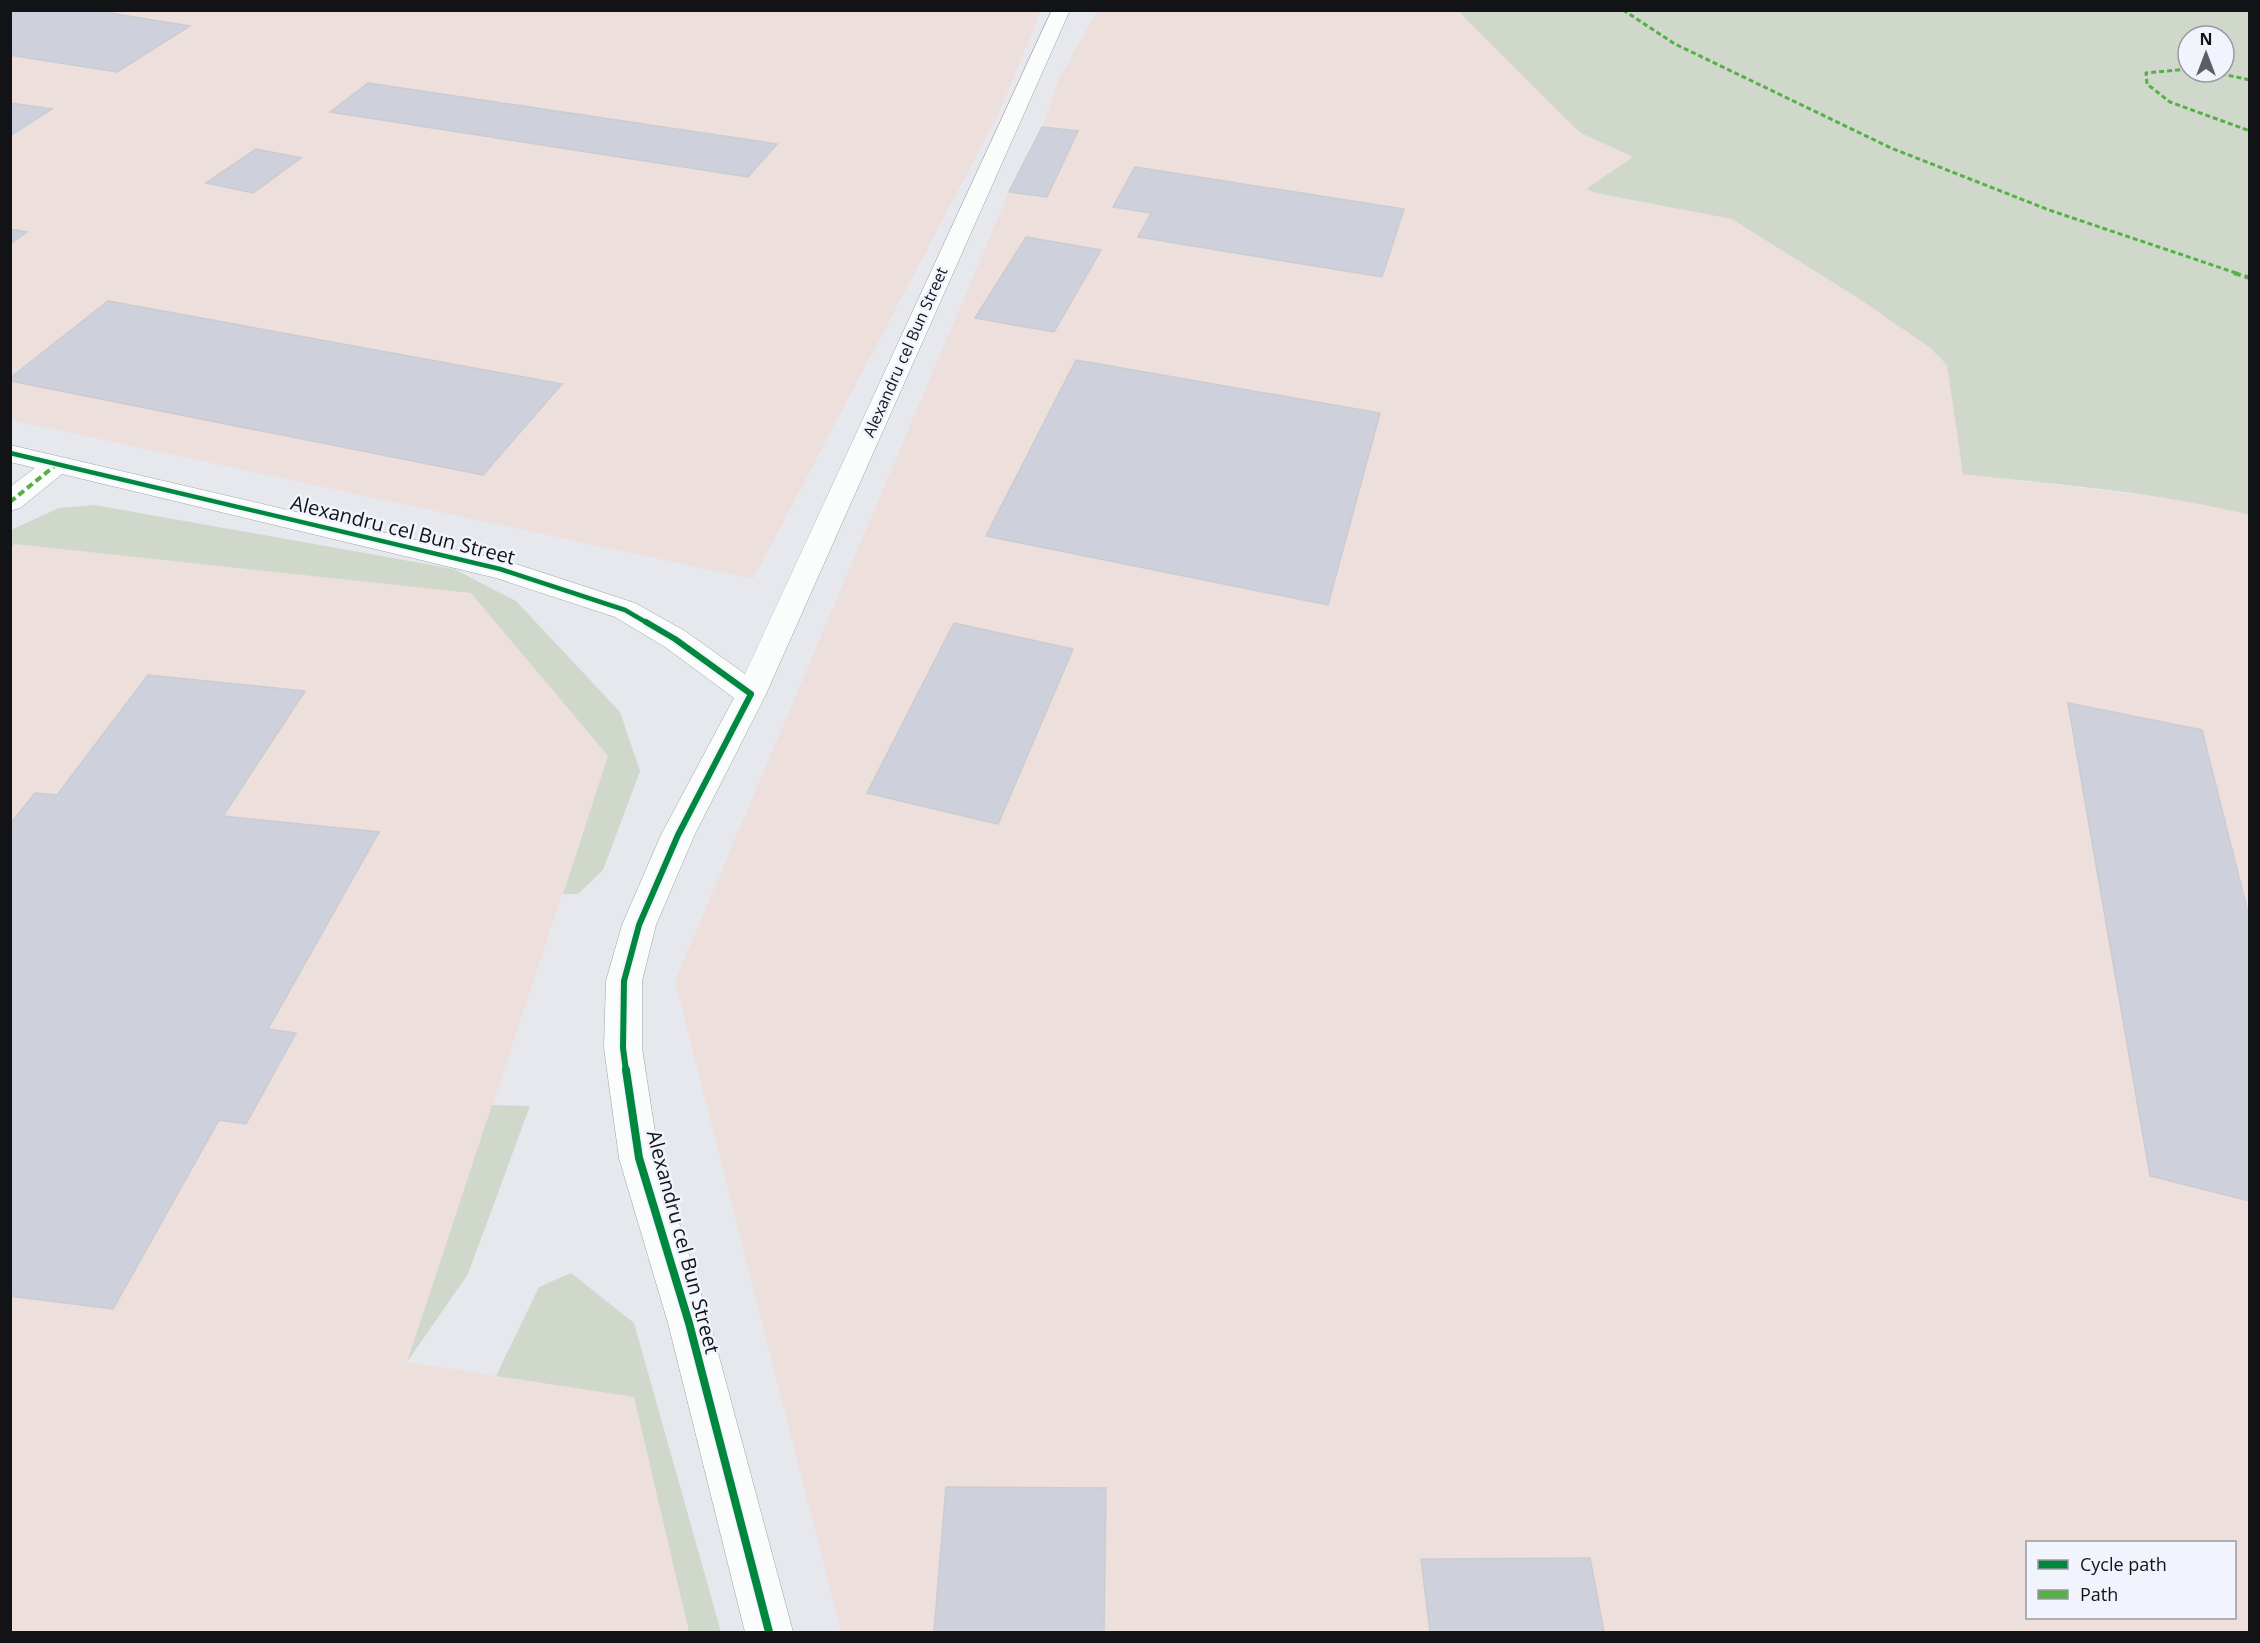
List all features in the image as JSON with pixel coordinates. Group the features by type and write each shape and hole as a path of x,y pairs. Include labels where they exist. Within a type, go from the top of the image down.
{"street":[{"name":"Alexandru cel Bun Street","path":"770,1632 689,1323 639,1158 623,1048 624,981 639,925 678,835 751,694 1061,10"},
{"name":"Alexandru cel Bun Street","path":"10,453 500,569 614,606 675,639 751,694"},
{"path":"10,502 57,464"}],"shaded area":[{"path":"11,11 1041,11 998,115 753,579 11,420"},
{"path":"1097,11 1458,11 1581,133 1634,157 1586,189 1596,193 1732,219 1861,300 1929,347 1947,365 1963,474 2149,496 2210,505 2249,515 2249,1632 841,1632 675,981 1009,192 1042,127 1059,79"},
{"path":"1458,11 2249,11 2249,515 2143,494 1963,474 1947,365 1929,347 1861,300 1732,219 1596,193 1586,189 1633,157 1581,133"},
{"path":"95,505 454,569 516,601 620,712 640,771 603,870 578,894 563,894 608,756 471,593 15,544 11,547 11,530 59,508"},
{"path":"15,544 471,593 608,756 407,1362 634,1397 689,1632 11,1632 10,547"},
{"path":"492,1105 530,1106 468,1274 407,1362"},
{"path":"571,1273 634,1323 721,1632 689,1632 634,1397 496,1376 539,1287"}],"building":[{"path":"10,10 91,10 190,26 117,72 10,55"},
{"path":"368,83 777,144 748,177 330,112"},
{"path":"10,103 52,109 10,136"},
{"path":"1042,127 1078,131 1047,197 1009,192"},
{"path":"256,149 301,158 253,193 206,183"},
{"path":"1135,167 1404,209 1382,277 1138,237 1151,213 1113,207"},
{"path":"10,229 27,232 10,244"},
{"path":"1026,237 1101,250 1054,332 975,318"},
{"path":"108,301 562,384 483,475 10,381 10,378"},
{"path":"1076,360 1380,413 1328,605 986,536"},
{"path":"954,623 1073,649 998,824 867,793"},
{"path":"148,675 305,691 223,816 379,832 268,1029 296,1033 246,1124 219,1120 113,1309 10,1296 10,824 35,793 57,795"},
{"path":"2068,703 2202,730 2250,921 2250,1201 2150,1176"},
{"path":"946,1487 1106,1488 1104,1632 934,1632"},
{"path":"1590,1558 1604,1632 1430,1632 1421,1559"}],"marked path":[{"path":"1623,10 1675,44 1891,148 2049,210 2250,278"},
{"path":"2176,70 2146,73 2147,84 2170,102 2250,131"},
{"path":"2236,77 2250,80"},
{"path":"10,502 57,464"}],"cycle path":[{"path":"10,453 500,569 625,610 675,639 751,694 678,835 639,925 624,981 623,1048 639,1158 689,1323 769,1632"}]}
